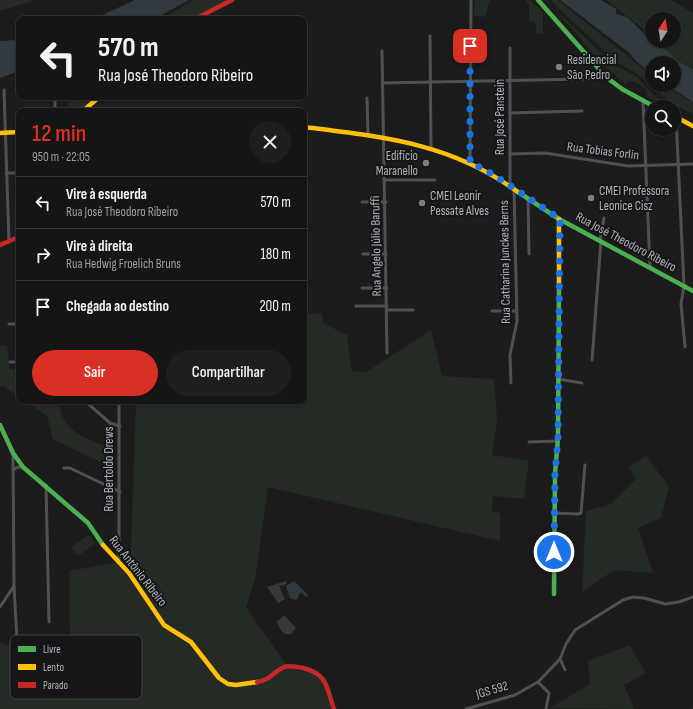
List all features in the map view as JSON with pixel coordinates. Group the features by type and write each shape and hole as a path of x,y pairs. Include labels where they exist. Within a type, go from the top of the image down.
{"street":[{"path":"201,16 232,0"},
{"path":"470,162 471,0"},
{"path":"538,0 599,70 616,85 643,101 650,267"},
{"path":"430,36 431,148"},
{"name":"Rua José Panstein","path":"510,48 510,154 512,188"},
{"name":"Rua Angelo Júlio Baruffi","path":"382,51 386,202 387,353"},
{"path":"382,83 586,79 591,78 599,70"},
{"path":"4,90 3,132 9,242"},
{"path":"367,98 368,136"},
{"path":"86,108 95,100"},
{"path":"510,113 582,111"},
{"path":"681,120 693,126"},
{"name":"Rua José Theodoro Ribeiro","path":"307,127 368,136 431,148 470,162 560,219 693,290"},
{"path":"3,132 16,132"},
{"path":"677,136 684,286 681,304 685,347"},
{"name":"Rua Tobias Forlin","path":"510,154 545,153 628,166 693,164"},
{"path":"6,173 16,173"},
{"path":"385,180 435,180"},
{"name":"Rua Catharina Junckes Berns","path":"511,383 510,355 517,328 512,188"},
{"path":"528,199 529,254"},
{"path":"362,202 386,202"},
{"path":"592,360 600,241 604,218"},
{"path":"554,594 554,513 558,441 560,219"},
{"path":"0,245 16,238"},
{"path":"363,254 386,254"},
{"path":"362,288 387,288"},
{"path":"356,306 387,306"},
{"path":"387,310 413,310"},
{"path":"492,312 516,311"},
{"path":"9,324 16,324"},
{"path":"10,362 16,362"},
{"path":"558,379 582,382"},
{"path":"88,404 110,423 120,426"},
{"name":"Rua Bertoldo Drews","path":"119,404 119,561"},
{"name":"Rua Antônio Ribeiro","path":"0,425 13,453 23,467 46,485 88,523 105,549 119,561 164,625 191,642 203,656 212,672 228,684 244,685 266,681 280,670 292,666 320,673 327,683 334,709"},
{"path":"528,442 558,441"},
{"path":"13,453 14,586 17,635"},
{"path":"554,513 581,513 585,465"},
{"path":"13,470 18,467 23,467"},
{"path":"64,468 70,468 120,492"},
{"path":"46,485 49,622"},
{"path":"0,607 14,586"},
{"name":"JGS 592","path":"466,709 498,701 524,691 538,682 560,659 566,644 576,630 623,600 639,598 665,604 679,602 693,597"},
{"path":"560,659 565,670"},
{"path":"538,682 549,693 546,709"}],"shaded area":[{"path":"0,0 35,0 0,11"},
{"path":"135,0 189,0 160,16 100,16"},
{"path":"193,0 227,0 196,16 166,16"},
{"path":"475,0 490,0 485,17 474,16"},
{"path":"525,0 530,0 543,12 543,34 536,33 536,23 529,21 529,5"},
{"path":"550,0 558,0 645,70 645,81 636,73 616,62"},
{"path":"560,0 601,0 616,9 616,14 627,17 645,34 645,48 663,48 672,56 645,56 645,69 632,57 631,54"},
{"path":"606,0 672,0 693,13 693,68 681,64 681,56 672,56 664,48 681,48 681,12 645,12 645,31"},
{"path":"554,8 614,65 636,76 645,85 645,90 636,82 628,81 626,85 602,64"},
{"path":"16,40 16,72 0,78 0,41"},
{"path":"681,63 693,69 693,102 678,92 681,92"},
{"path":"647,92 651,92 661,100 654,100 646,97"},
{"path":"658,92 676,92 693,103 693,115 681,108 681,100 668,100"},
{"path":"69,100 92,100 82,108 67,108"},
{"path":"322,313 323,323 347,335 352,371 366,372 431,330 442,376 494,379 497,420 492,455 529,461 524,499 493,496 492,512 500,513 500,541 268,487 255,580 246,607 286,664 300,666 321,674 332,709 0,709 0,642 10,646 10,699 142,699 142,635 70,635 69,571 119,562 130,575 136,404 307,404 307,314"},
{"path":"0,346 7,346 10,369 16,370 16,395 3,386 0,387"},
{"path":"29,404 60,404 61,413 71,428 87,439 114,450 114,469 53,439 47,416"},
{"path":"646,456 669,486 661,518 638,528 653,573 614,570 582,592 586,511 611,504 636,479 628,467"},
{"path":"89,535 95,543 78,556 71,547"},
{"path":"286,581 287,584 279,586 285,599 278,603 267,587"},
{"path":"294,581 308,595 306,597 301,592 296,600 290,598 286,586"},
{"path":"284,615 296,628 291,634 283,633 277,622"},
{"path":"629,645 646,673 624,685 634,709 550,708 590,684 588,661"}],"traffic: fast":[{"path":"538,0 606,77 622,89 645,102"},
{"path":"518,192 559,219 693,291"},
{"path":"554,594 555,474 558,438 559,287"},
{"path":"0,425 13,453 23,467 88,523 103,545"}],"traffic: slow":[{"path":"86,108 96,100"},
{"path":"681,120 693,126"},
{"path":"307,127 362,134 416,145 468,163 493,176 518,192"},
{"path":"0,133 16,132"},
{"path":"559,219 559,287"},
{"path":"103,545 129,573 164,625 191,642 219,678 228,684 236,685 257,682"}],"traffic: jam":[{"path":"201,16 232,0"},
{"path":"0,245 16,238"},
{"path":"257,682 266,680 286,666 303,668 317,674 322,678 325,682 334,709"}],"place":[{"name":"Residencial São Pedro","path":"559,67"},
{"name":"Edifício Maranello","path":"426,163"},
{"name":"CMEI Professora Leonice Cisz","path":"591,198"},
{"name":"CMEI Leonir Pessate Alves","path":"422,203"}],"route":[{"path":"470,46 470,162 494,175 560,219 558,438 555,474 554,552"}]}
